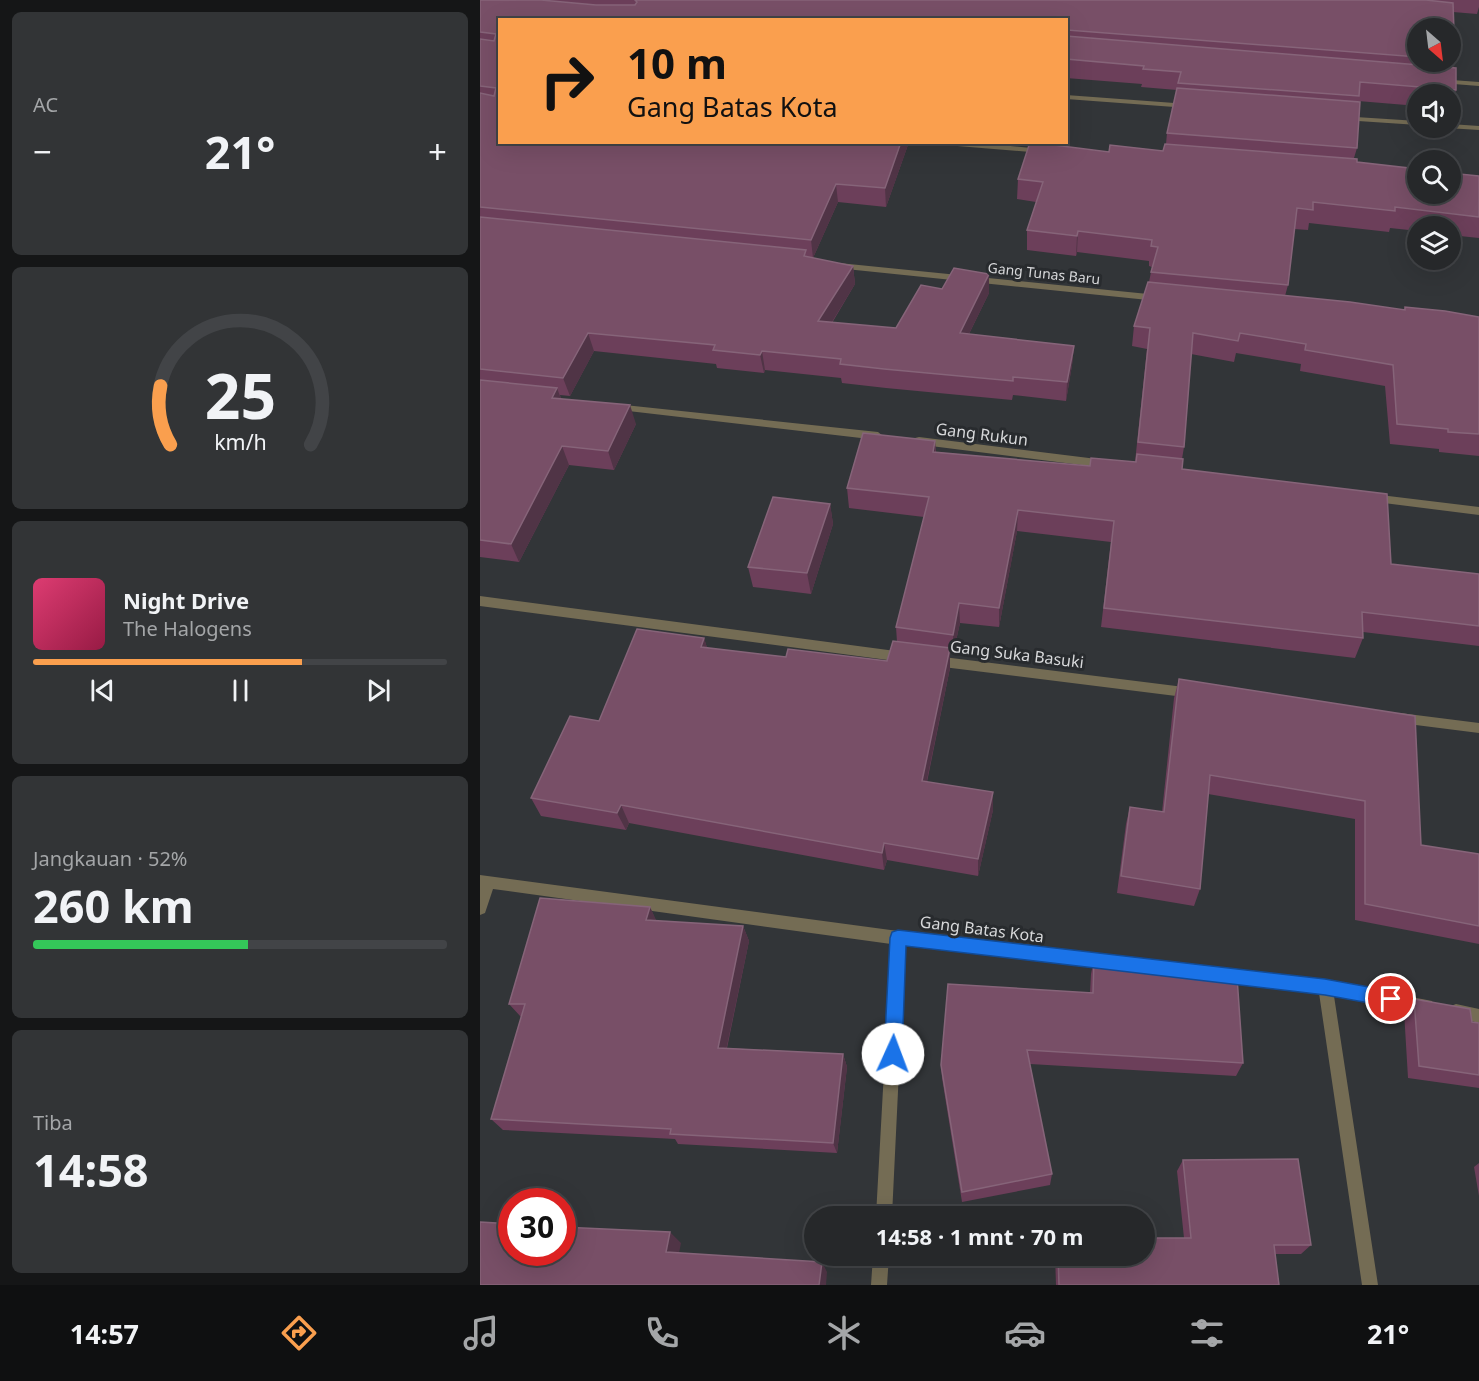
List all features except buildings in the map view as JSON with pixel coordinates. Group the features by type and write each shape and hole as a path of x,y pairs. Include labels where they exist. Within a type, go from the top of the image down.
{"street":[{"path":"1432,81 1479,84"},
{"path":"1068,97 1195,107"},
{"path":"1336,117 1407,122"},
{"path":"1461,127 1479,128"},
{"path":"957,144 1051,152"},
{"name":"Gang Tunas Baru","path":"831,265 1173,300"},
{"path":"609,406 889,437"},
{"name":"Gang Rukun","path":"913,440 1113,465"},
{"path":"1361,496 1479,511"},
{"name":"Gang Suka Basuki","path":"480,602 1206,694"},
{"path":"1384,716 1479,728"},
{"path":"480,908 484,882"},
{"name":"Gang Batas Kota","path":"484,882 898,938 1124,964"},
{"path":"885,1206 898,938"},
{"path":"1195,972 1325,987 1479,1016"},
{"path":"1325,987 1370,1285"},
{"path":"879,1285 880,1266"}],"route":[{"path":"893,1054 898,938 1325,987 1391,999"}]}
